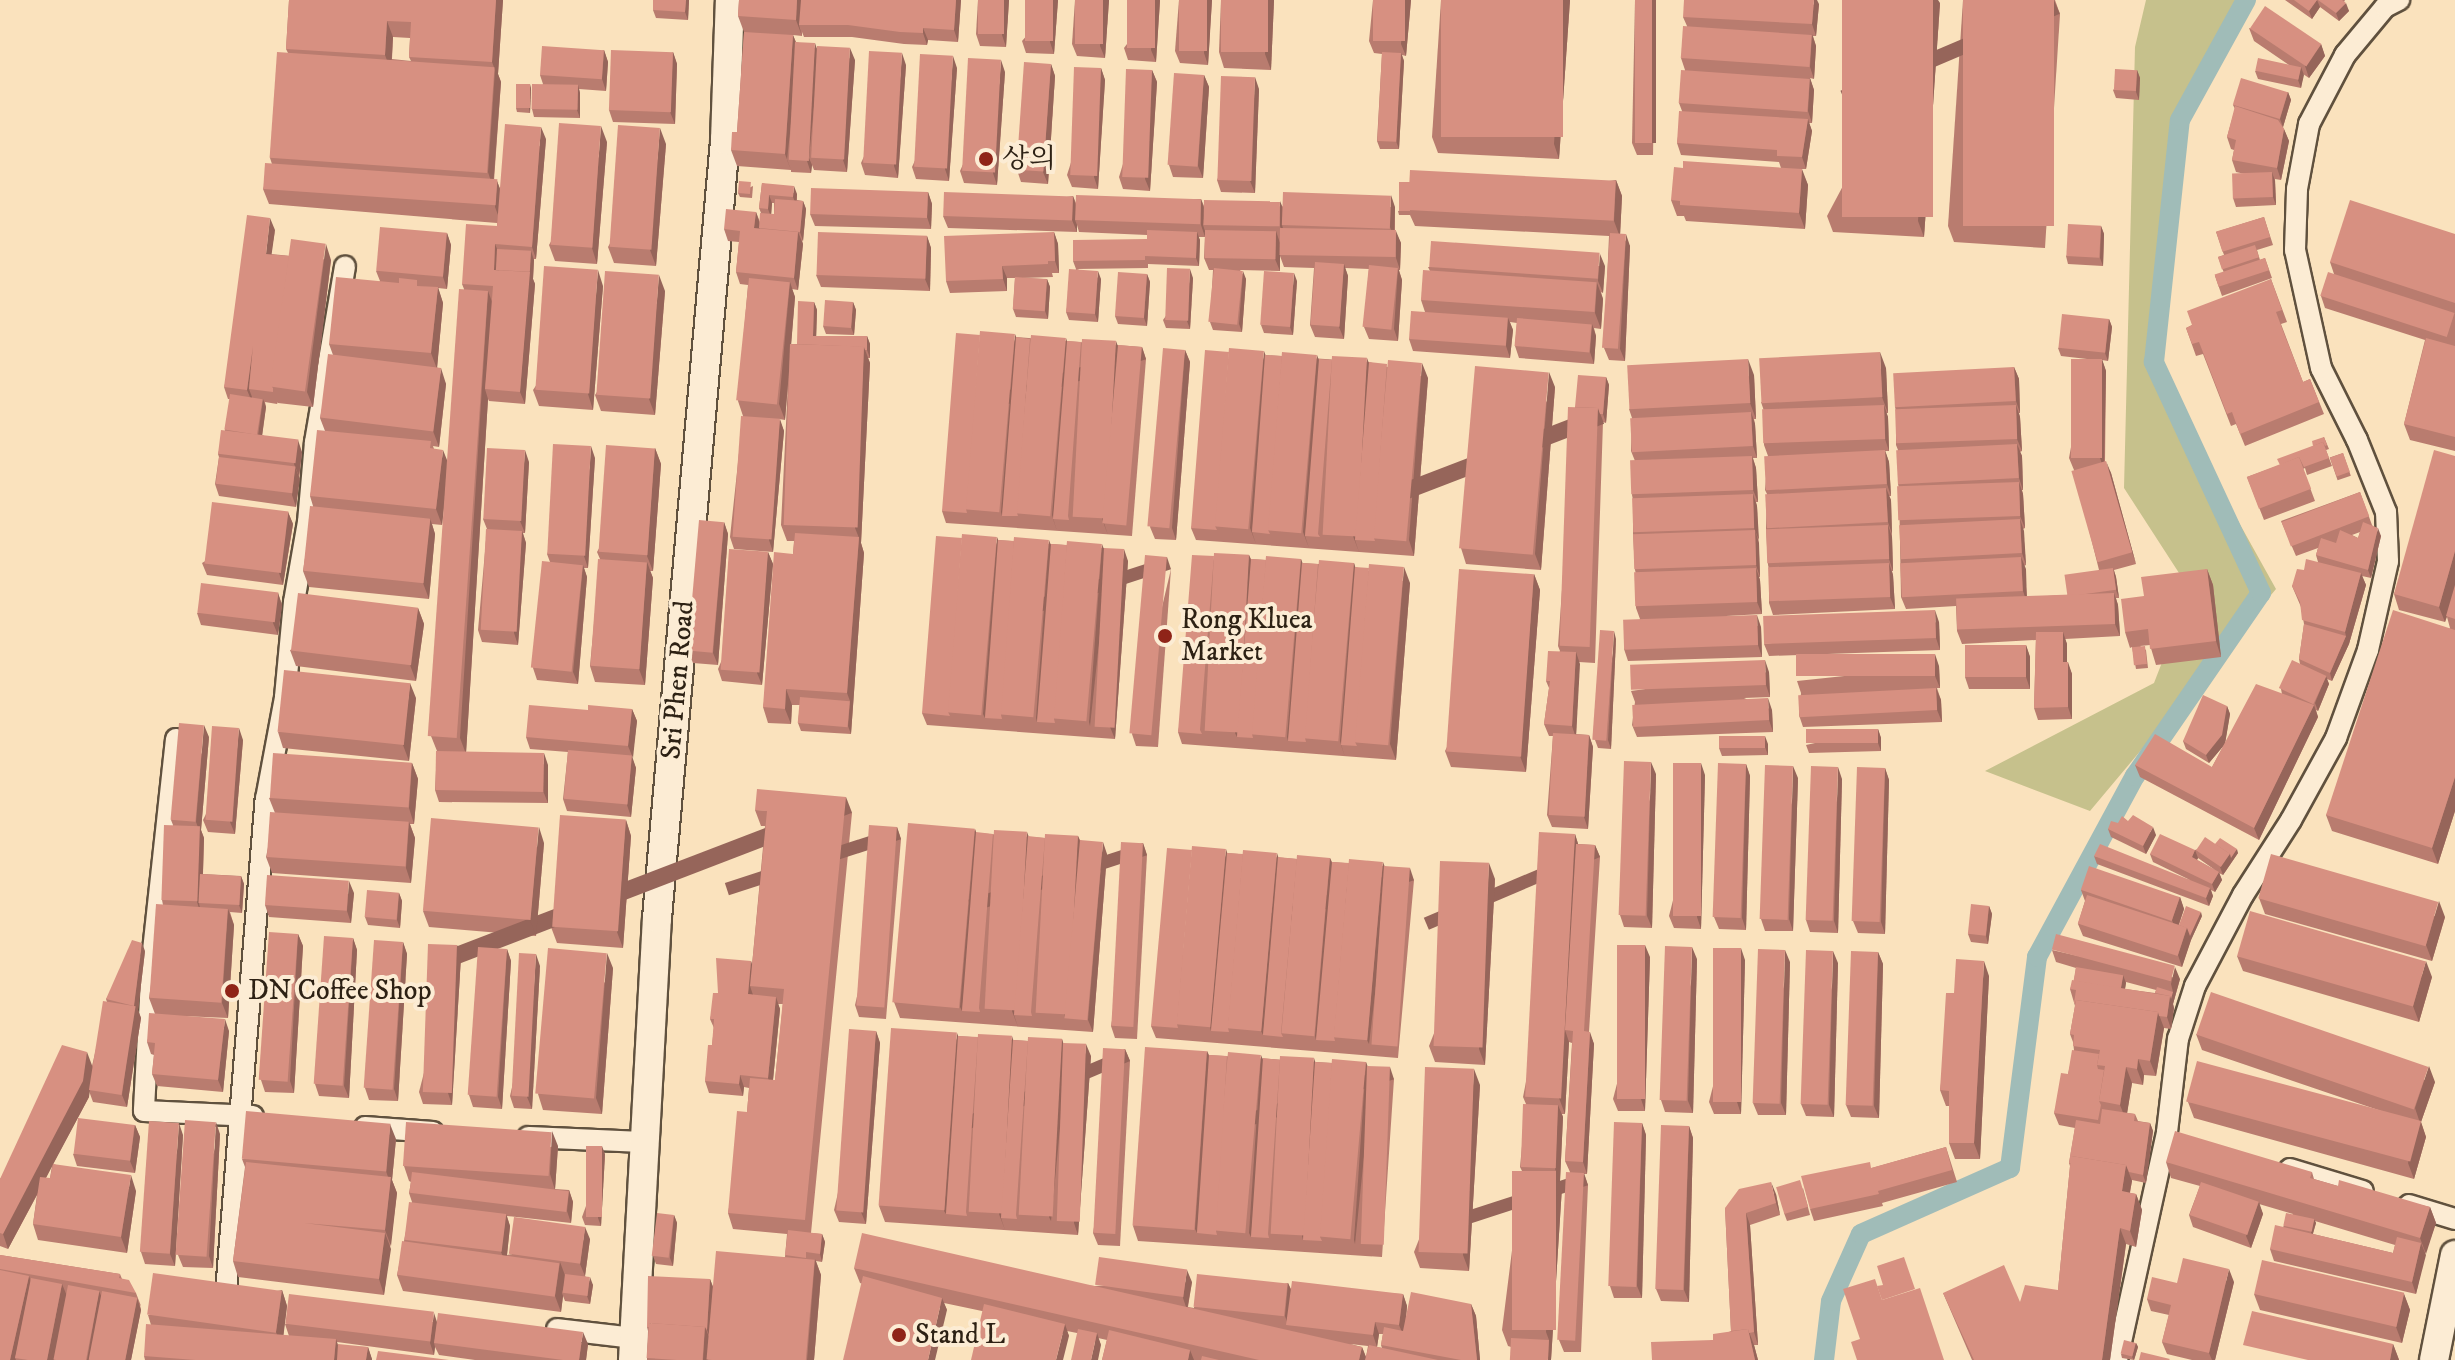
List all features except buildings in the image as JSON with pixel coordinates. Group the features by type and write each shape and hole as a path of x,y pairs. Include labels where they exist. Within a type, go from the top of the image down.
{"main road":[{"name":"Sri Phen Road","path":"633,1349 657,918 725,140 730,0"},
{"path":"2434,1360 2450,1317 2455,1255"}],"street":[{"path":"2117,1360 2175,1135 2178,1039 2195,986 2243,895 2291,820 2336,738 2368,650 2388,561 2386,512 2357,440 2321,368 2295,250 2297,189 2309,124 2345,55 2385,7 2399,0"},
{"path":"227,1292 266,799 285,697 315,442 345,267"},
{"path":"176,739 152,961 144,1111 271,1118"},
{"path":"345,1125 449,1133"},
{"path":"509,1136 644,1142"},
{"path":"2273,1164 2455,1219"},
{"path":"540,1327 633,1349"}],"shaded area":[{"path":"2146,0 2241,0 2177,118 2150,363 2276,589 2090,811 1985,771 2154,683 2190,590 2124,488 2135,47"}],"waterway":[{"path":"1824,1360 1831,1301 1861,1234 2010,1168 2037,957 2135,776 2261,593 2154,362 2180,120 2246,0"}],"place":[{"name":"상의","path":"986,159"},
{"name":"Rong Kluea Market","path":"1165,636"},
{"name":"DN Coffee Shop","path":"232,991"},
{"name":"Stand L","path":"899,1335"}]}
